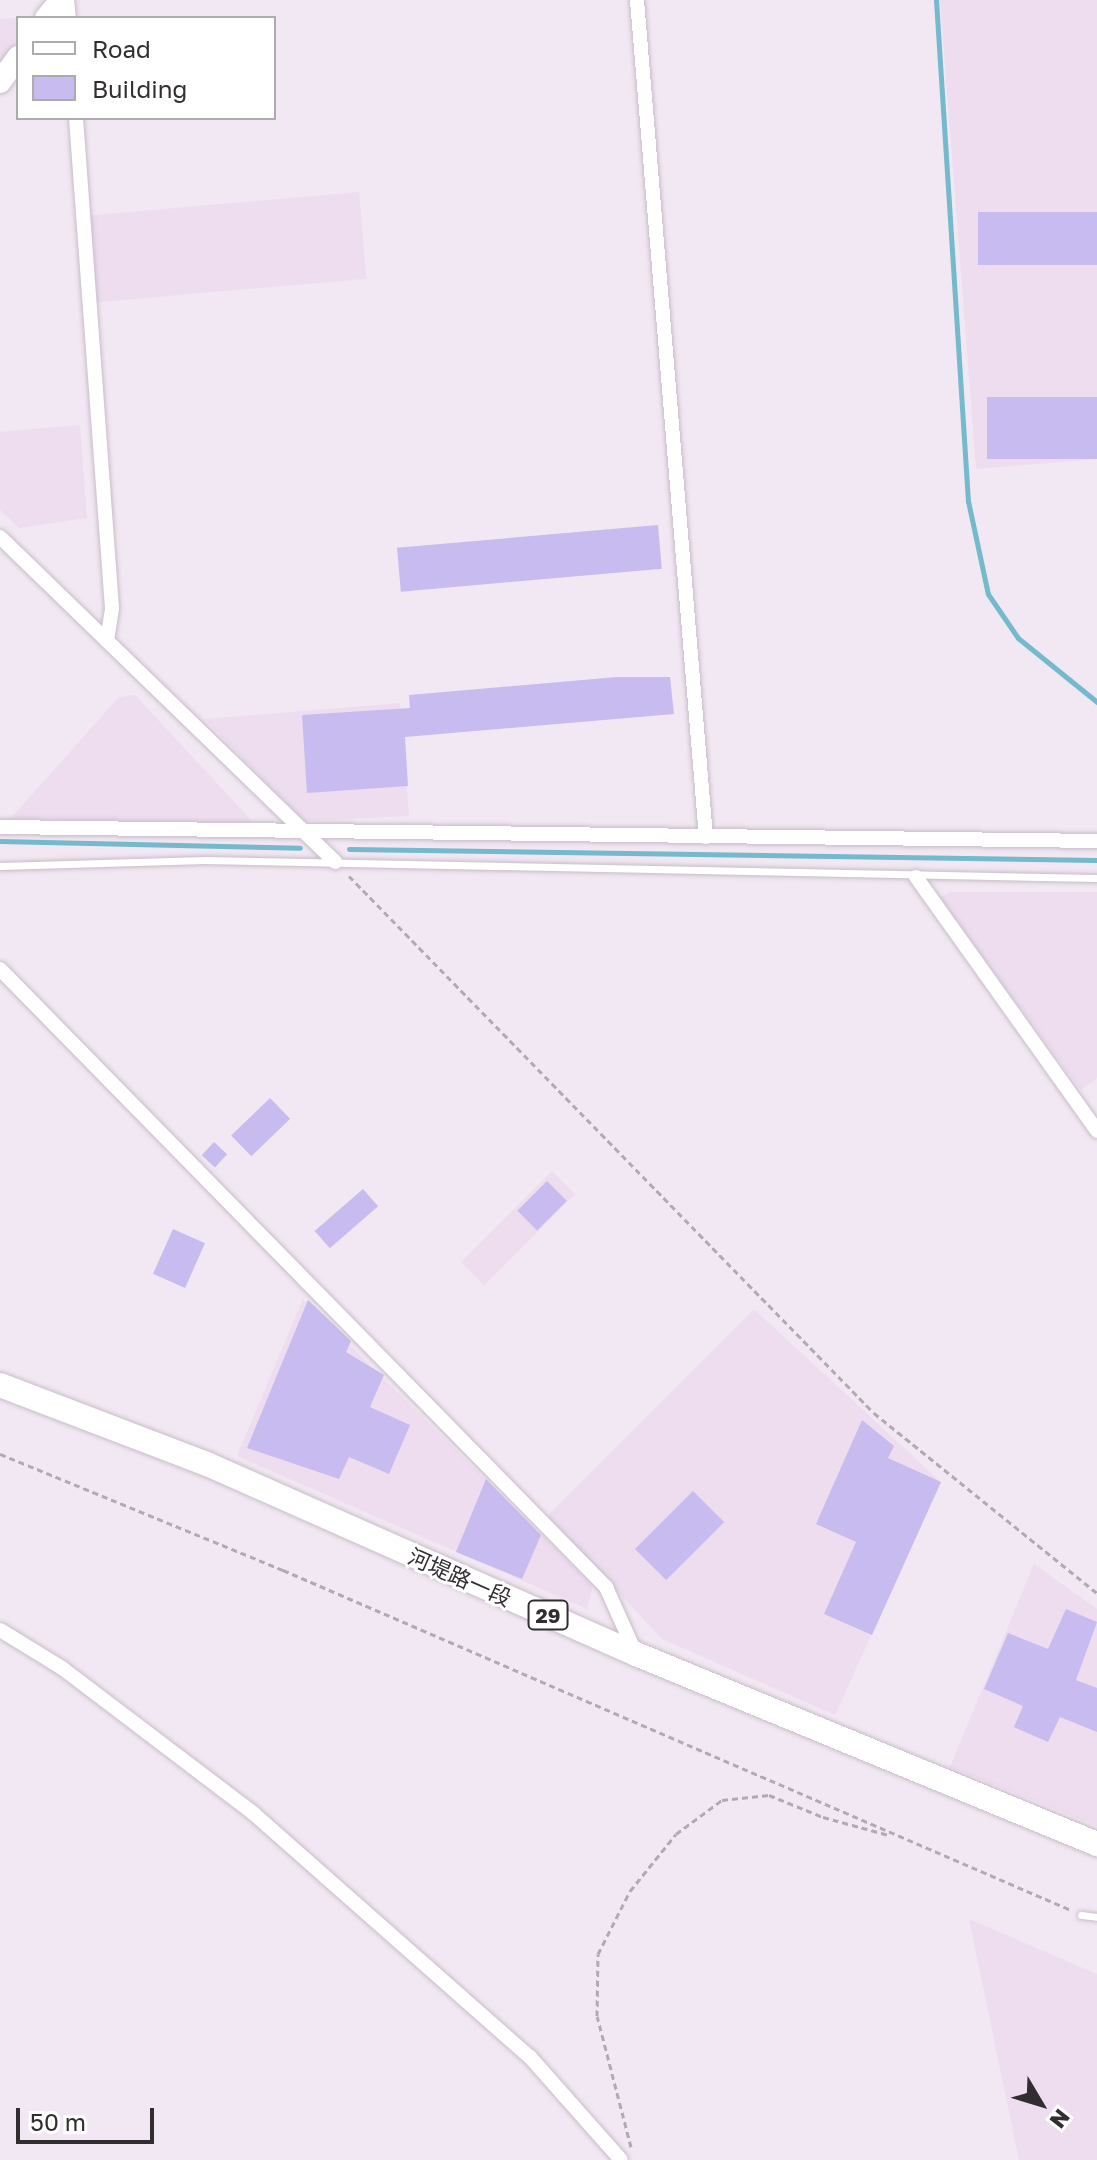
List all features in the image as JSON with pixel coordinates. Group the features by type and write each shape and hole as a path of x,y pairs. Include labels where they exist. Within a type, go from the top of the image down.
{"main road":[{"name":"河堤路一段","path":"0,1385 207,1464 636,1654 1097,1844"}],"street":[{"path":"48,16 61,0"},
{"path":"637,0 706,837"},
{"path":"0,82 16,60"},
{"path":"76,120 112,609 107,641"},
{"path":"0,537 335,862"},
{"path":"0,827 1097,841"},
{"path":"916,877 1097,1131"},
{"path":"0,969 606,1587 636,1654"},
{"path":"0,1630 62,1668 254,1814 530,2057 621,2160"}],"lane":[{"path":"0,866 335,862 916,877 1097,878"},
{"path":"1081,1915 1097,1917"}],"path":[{"path":"335,862 874,1413 1097,1593"},
{"path":"0,1454 283,1570 1081,1915"},
{"path":"634,2160 597,2016 598,1954 630,1891 676,1834 722,1800 769,1795 823,1817 901,1837"}],"shaded area":[{"path":"940,0 1097,0 1097,459 976,469"},
{"path":"16,18 16,42 0,64 0,19"},
{"path":"359,192 367,279 97,302 89,216"},
{"path":"80,425 87,518 19,528 0,510 0,432"},
{"path":"135,695 253,822 10,819 119,697"},
{"path":"400,703 409,816 302,821 205,719"},
{"path":"950,892 1097,892 1097,1078 1081,1090 939,898"},
{"path":"552,1171 575,1194 484,1286 461,1262"},
{"path":"303,1299 593,1586 587,1609 237,1456"},
{"path":"754,1309 941,1482 835,1715 662,1639 547,1516"},
{"path":"1034,1564 1097,1609 1097,1826 950,1767"},
{"path":"969,1919 1097,1974 1097,2160 1019,2160"}],"building":[{"path":"978,212 1097,212 1097,265 978,265"},
{"path":"987,397 1097,397 1097,459 987,459"},
{"path":"658,525 662,569 401,592 397,548"},
{"path":"617,677 670,677 674,714 405,737 408,786 307,793 302,715 410,708 409,695"},
{"path":"270,1098 290,1119 251,1156 231,1136"},
{"path":"214,1142 227,1154 215,1167 202,1155"},
{"path":"547,1181 567,1201 537,1230 517,1211"},
{"path":"363,1189 378,1206 330,1248 315,1231"},
{"path":"173,1229 205,1243 185,1288 153,1274"},
{"path":"308,1300 351,1341 346,1352 384,1375 370,1407 410,1425 389,1474 349,1457 339,1479 247,1448"},
{"path":"862,1420 894,1446 888,1458 941,1482 872,1635 824,1614 856,1542 816,1524"},
{"path":"486,1479 541,1535 522,1579 456,1552"},
{"path":"693,1491 724,1522 666,1580 635,1549"},
{"path":"1066,1609 1097,1622 1076,1680 1097,1688 1097,1732 1060,1717 1048,1742 1014,1727 1023,1706 984,1689 1008,1633 1048,1649"}],"waterway":[{"path":"936,0 968,501 988,594 1018,638 1097,702"},
{"path":"0,841 300,848"},
{"path":"349,849 1097,860"}]}
